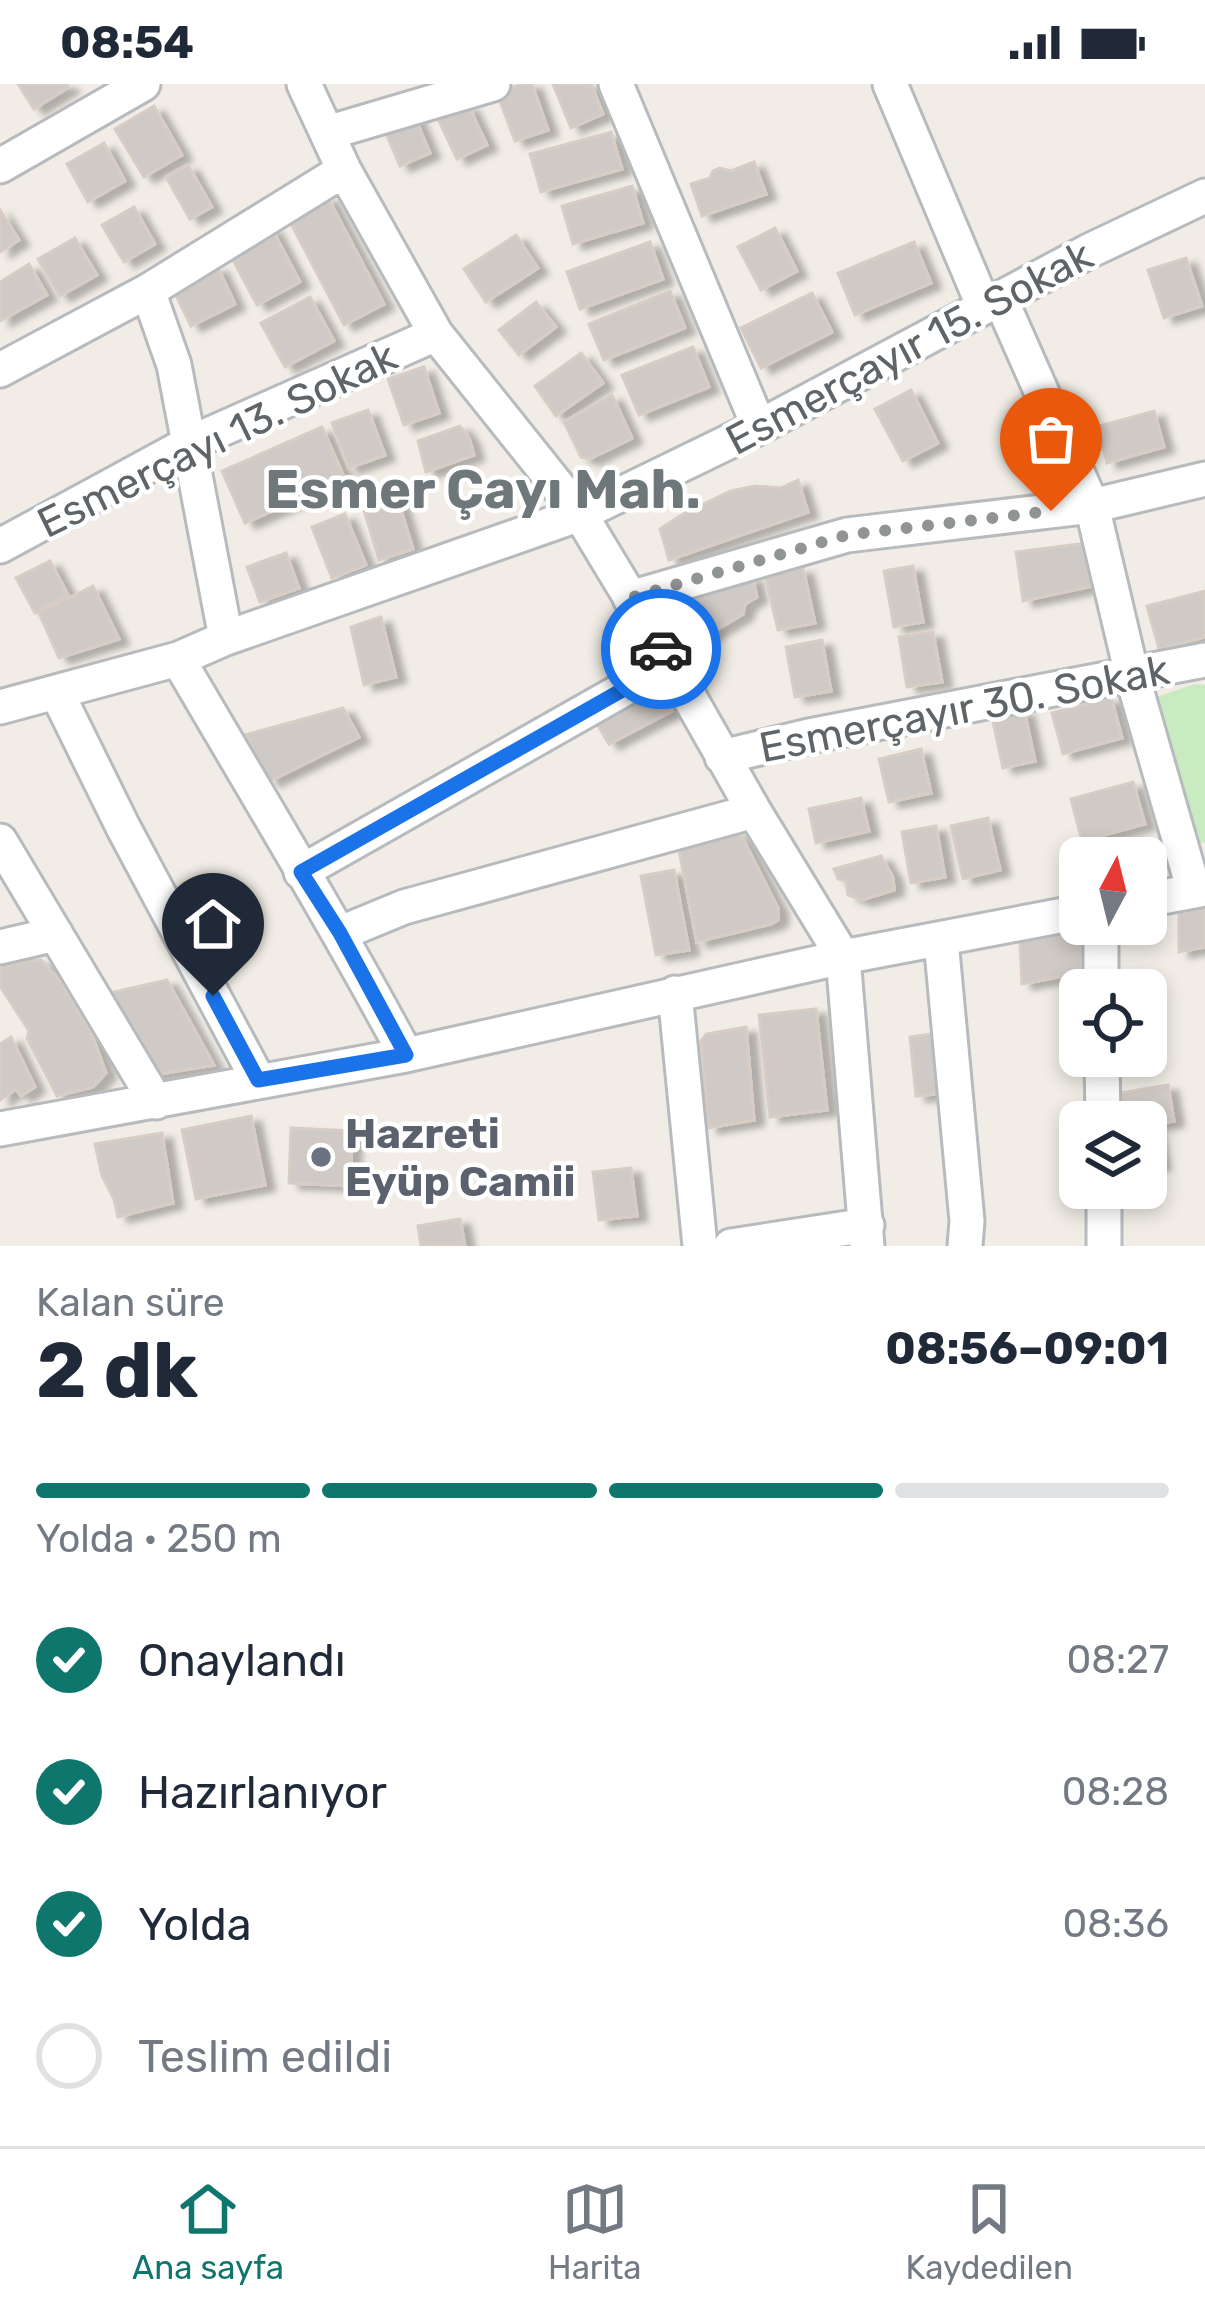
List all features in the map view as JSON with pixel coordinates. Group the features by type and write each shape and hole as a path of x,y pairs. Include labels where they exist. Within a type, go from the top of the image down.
{"street":[{"path":"0,166 143,84"},
{"path":"304,84 344,170 436,334 580,514 843,957 867,1235 731,1246"},
{"path":"327,133 493,84"},
{"path":"616,84 759,427"},
{"path":"890,84 1092,506 1132,675 1200,890 1167,896"},
{"path":"0,370 148,291 344,170"},
{"name":"Esmerçayır 15. Sokak","path":"0,707 178,658 580,514 759,427 1089,251 1205,196"},
{"path":"148,291 174,365 226,638"},
{"name":"Esmerçayı 13. Sokak","path":"0,546 188,444 436,334"},
{"path":"630,598 847,535 1092,506 1205,479"},
{"path":"178,658 406,1055"},
{"name":"Esmerçayır 30. Sokak","path":"722,757 1205,660"},
{"path":"301,872 670,663"},
{"path":"57,693 258,1080"},
{"path":"340,933 404,907 754,811"},
{"path":"0,841 156,1102"},
{"path":"0,1129 406,1055 843,957 1059,916"},
{"path":"0,947 56,934"},
{"path":"940,940 967,1221 965,1246"},
{"path":"675,993 700,1246"},
{"path":"1103,1209 1104,1246"}],"green space":[{"path":"1205,685 1205,842 1194,845 1156,697"}],"building":[{"path":"18,84 66,84 69,87 34,109"},
{"path":"532,84 548,130 515,141 497,93"},
{"path":"553,84 591,84 603,114 571,128"},
{"path":"468,105 487,145 457,159 438,119"},
{"path":"154,106 182,155 144,177 115,129"},
{"path":"413,113 430,153 400,166 383,126"},
{"path":"611,132 622,169 541,192 530,154"},
{"path":"104,143 125,181 88,202 67,164"},
{"path":"754,162 766,194 702,216 691,184 710,178 720,168 731,171"},
{"path":"188,165 212,207 190,219 166,177"},
{"path":"632,186 643,223 573,244 562,206"},
{"path":"327,196 384,304 344,325 287,216"},
{"path":"134,207 155,244 124,262 102,225"},
{"path":"0,210 19,240 0,252"},
{"path":"271,227 300,282 257,305 227,249"},
{"path":"775,228 797,271 761,290 738,247"},
{"path":"516,235 538,268 486,302 464,269"},
{"path":"75,238 97,275 60,296 38,259"},
{"path":"650,242 663,279 580,309 567,272"},
{"path":"914,242 931,283 855,315 838,273"},
{"path":"1186,258 1202,306 1164,318 1148,270"},
{"path":"29,264 47,295 0,321 0,282"},
{"path":"217,266 235,304 191,326 172,287"},
{"path":"670,291 685,328 604,360 589,324"},
{"path":"812,293 832,332 761,368 741,328"},
{"path":"310,297 334,341 285,367 261,323"},
{"path":"536,302 556,327 519,355 499,330"},
{"path":"693,347 709,387 639,415 622,375"},
{"path":"581,353 603,383 556,416 535,386"},
{"path":"424,367 439,413 404,425 388,379"},
{"path":"911,390 938,443 903,461 875,409"},
{"path":"612,395 632,438 590,459 581,457 564,422"},
{"path":"368,410 385,455 349,468 332,423"},
{"path":"1154,411 1164,447 1107,463 1092,428"},
{"path":"460,426 474,455 426,472 418,441"},
{"path":"322,427 345,479 245,523 222,471"},
{"path":"798,480 808,512 669,560 660,529 686,512 731,491 781,488"},
{"path":"394,487 413,549 379,560 360,497"},
{"path":"345,514 366,565 332,578 312,527"},
{"path":"1088,543 1097,585 1023,601 1016,552"},
{"path":"286,553 299,588 260,602 247,567"},
{"path":"50,561 68,595 35,613 16,578"},
{"path":"913,566 923,622 894,627 884,571"},
{"path":"803,568 815,623 778,630 765,576"},
{"path":"752,576 757,597 745,604 743,614 693,644 672,606"},
{"path":"93,586 119,639 59,658 39,613"},
{"path":"1205,591 1205,637 1159,649 1147,606"},
{"path":"381,617 396,677 364,685 351,627"},
{"path":"933,632 942,682 907,687 899,637"},
{"path":"822,640 831,691 795,697 786,647"},
{"path":"660,685 672,711 609,744 591,714"},
{"path":"1111,697 1122,738 1063,754 1052,713"},
{"path":"343,708 359,737 270,781 245,735"},
{"path":"1024,710 1035,761 1003,768 992,717"},
{"path":"921,749 931,793 889,802 879,759"},
{"path":"1133,782 1145,824 1081,837 1071,799"},
{"path":"861,798 869,831 816,843 809,809"},
{"path":"988,818 1000,870 963,879 951,826"},
{"path":"936,826 945,877 911,883 902,832"},
{"path":"734,831 743,839 778,908 778,920 697,942 678,845"},
{"path":"881,856 893,877 894,890 862,900 848,895 846,881 838,879 834,869"},
{"path":"674,870 689,950 656,955 641,876"},
{"path":"1205,905 1205,947 1179,952 1179,912"},
{"path":"1059,934 1059,945 1092,945 1095,969 1059,969 1059,977 1022,984 1020,942"},
{"path":"41,960 61,982 91,1032 106,1073 93,1087 57,1096 27,1038 29,1031 0,986 3,967"},
{"path":"167,980 214,1065 153,1075 110,993"},
{"path":"816,1009 827,1110 770,1117 759,1015"},
{"path":"746,1027 754,1120 708,1128 701,1041 706,1034"},
{"path":"939,1033 945,1093 916,1096 910,1037"},
{"path":"11,1037 35,1087 21,1096 16,1089 0,1100 0,1044"},
{"path":"1168,1085 1174,1121 1167,1122 1167,1101 1121,1101 1120,1093"},
{"path":"251,1116 265,1185 196,1199 182,1130"},
{"name":"Hazreti Eyüp Camii","path":"291,1128 352,1131 350,1186 289,1183"},
{"path":"162,1133 173,1203 118,1217 95,1144"},
{"path":"631,1168 637,1216 599,1220 593,1172"},
{"path":"460,1219 465,1246 421,1246 418,1226"}],"way so far":[{"path":"661,649 630,598 847,535 1051,511"}],"place":[{"name":"Hazreti Eyüp Camii","path":"321,1157"}],"district":[{"name":"Esmer Çayı Mah.","path":"483,489"}],"route":[{"path":"213,996 258,1080 406,1055 301,872 670,663 661,649"}]}
